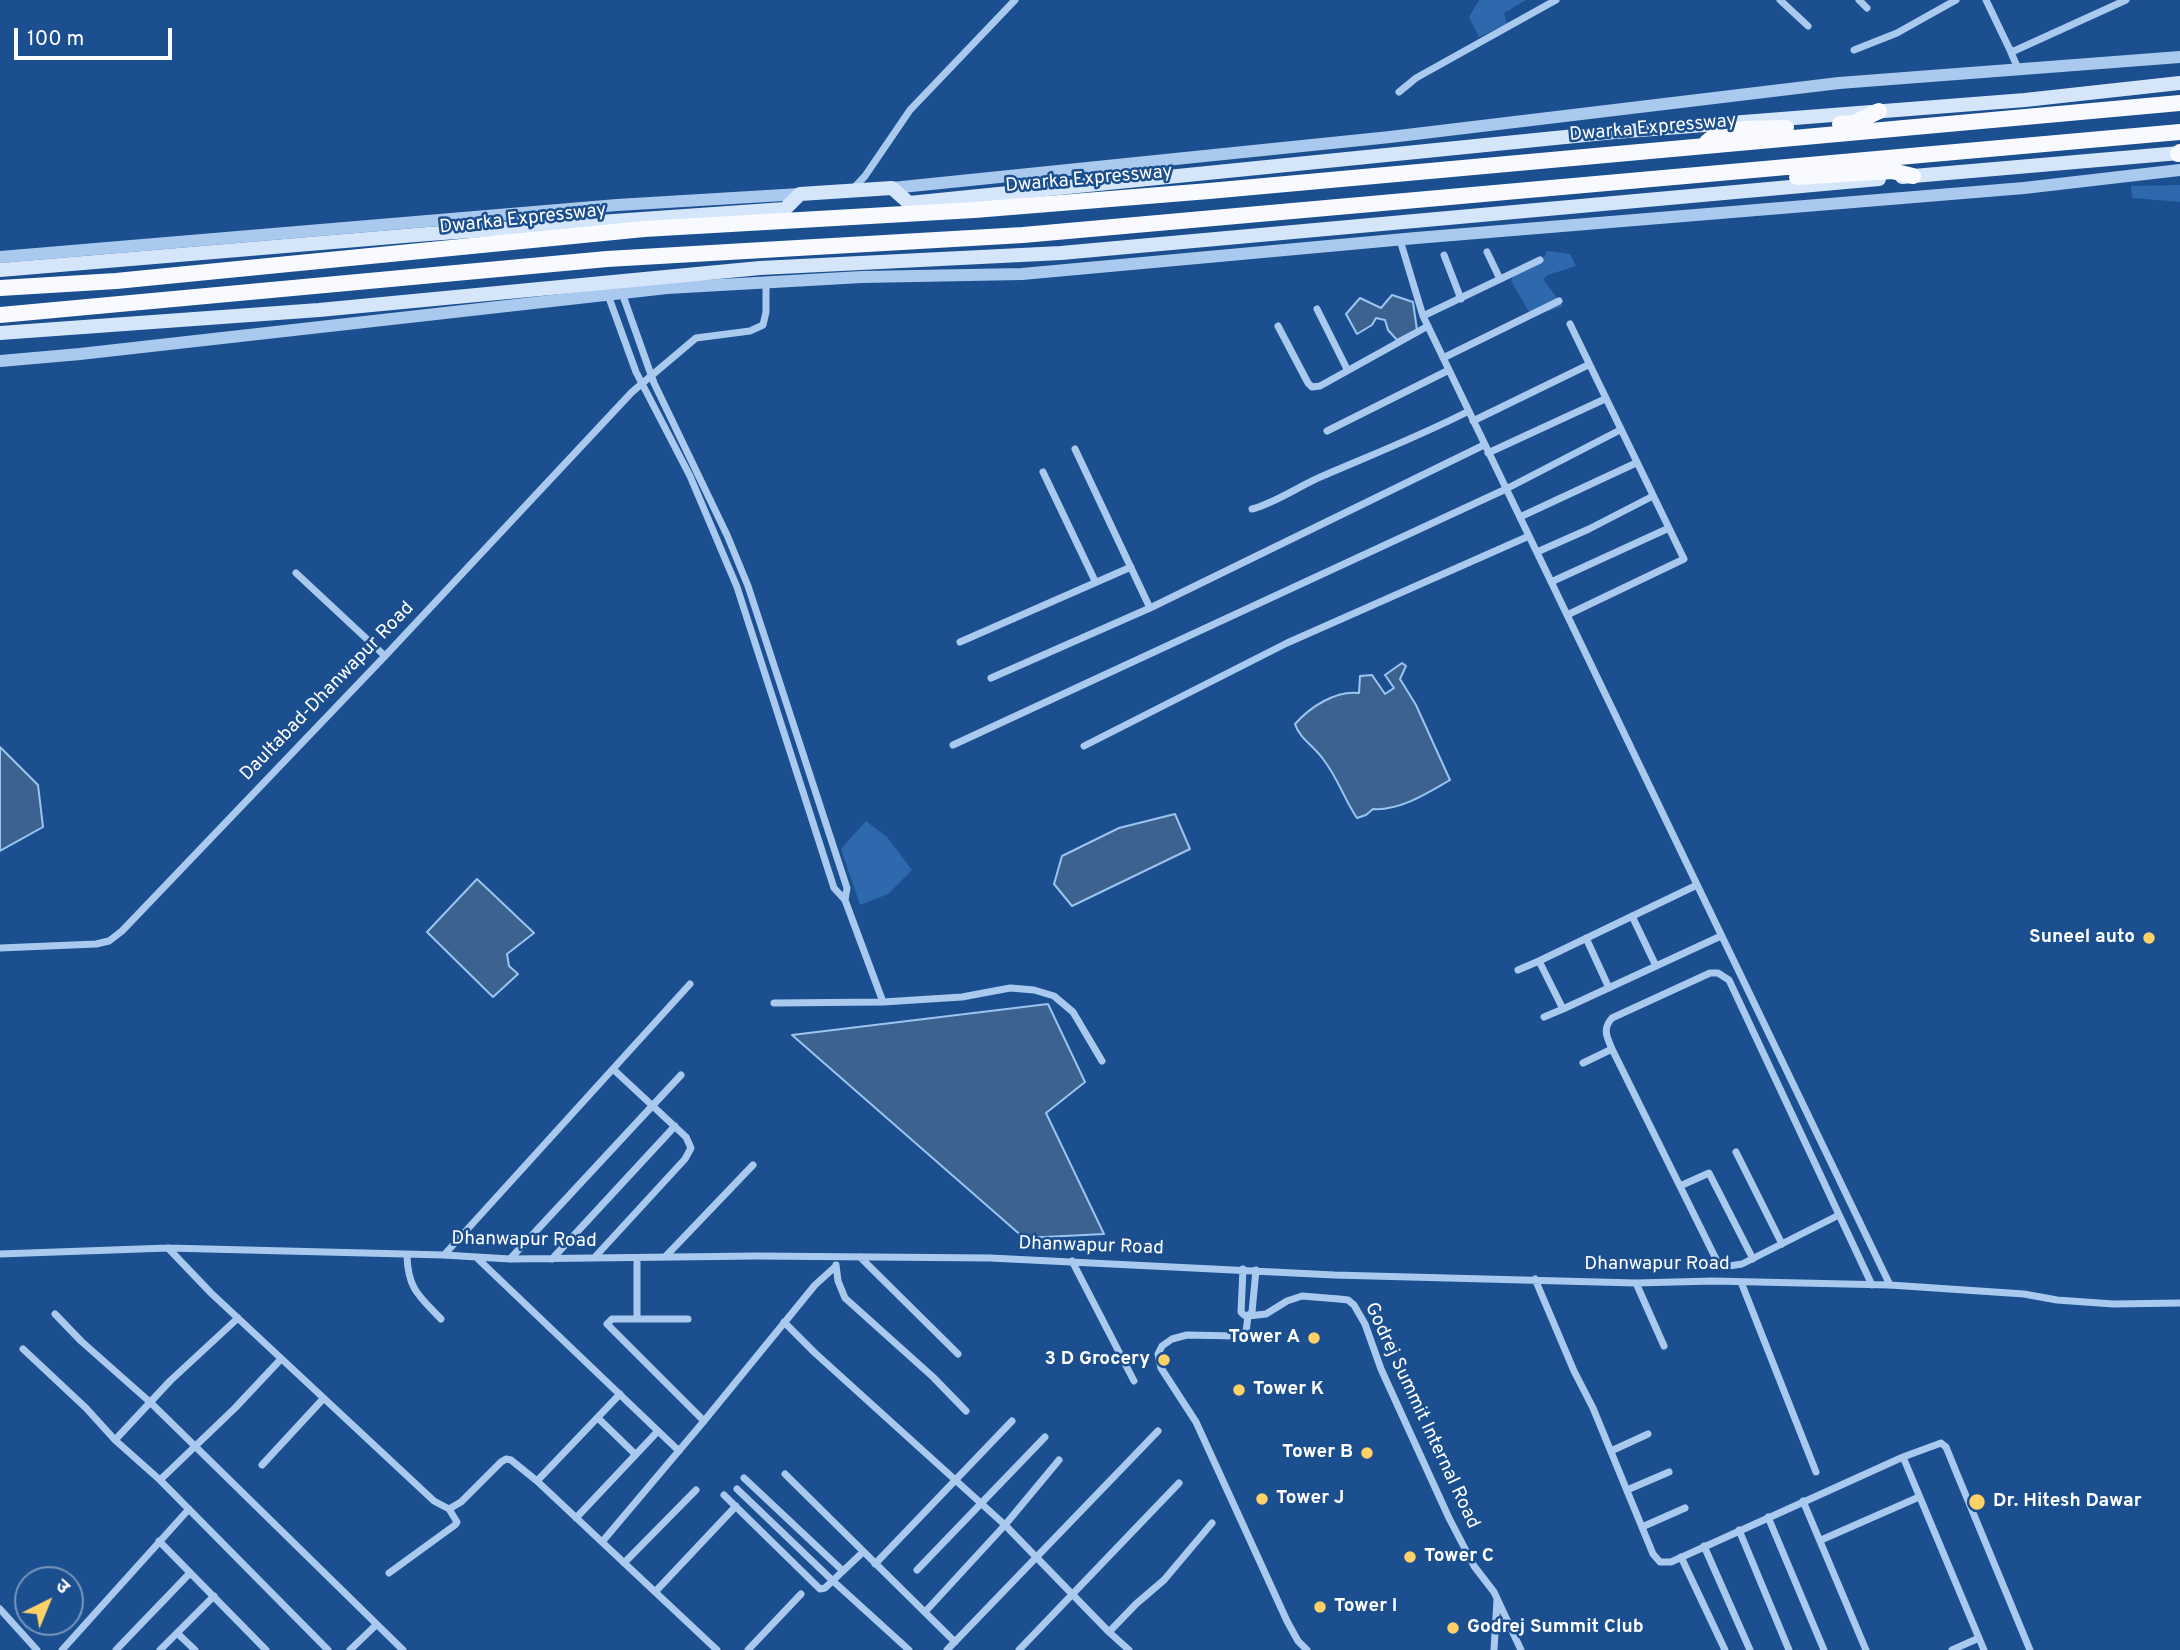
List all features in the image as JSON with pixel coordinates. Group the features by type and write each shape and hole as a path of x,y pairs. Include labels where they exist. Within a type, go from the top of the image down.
{"highway":[{"name":"Dwarka Expressway","path":"0,288 116,281 644,229 988,209 2180,103"},
{"path":"1702,146 1714,134 1854,123 1879,111"},
{"path":"0,315 607,259 1023,235 2180,132"},
{"path":"1701,175 1733,181 1892,171 1913,176"}],"main road":[{"path":"0,270 428,234 785,209 800,194 892,188 909,203 1615,132 2025,100 2180,83"},
{"path":"0,333 352,307 760,268 1061,253 2179,153"},
{"path":"444,313 450,298"}],"street":[{"path":"851,191 865,176 910,110 1015,0"},
{"path":"1399,92 1416,78 1556,0"},
{"path":"1780,0 1808,26"},
{"path":"1859,0 1867,8"},
{"path":"1854,50 1897,33 1956,0"},
{"path":"1986,0 2019,71"},
{"path":"2010,50 2023,48 2126,0"},
{"path":"892,188 1390,137 1839,83 2180,57"},
{"path":"0,361 622,293 862,277 1022,274 2024,188 2180,170"},
{"path":"0,257 604,206 800,194"},
{"path":"1400,240 1423,316 1890,1285"},
{"path":"1487,252 1500,279"},
{"path":"1444,255 1461,299"},
{"path":"1423,316 1540,260"},
{"name":"Daultabad-Dhanwapur Road","path":"0,948 96,944 109,941 122,931 632,392 696,338 750,331 763,324 766,312 766,282"},
{"path":"622,293 651,375 727,535 748,586 847,888 845,900"},
{"path":"608,295 642,384 713,527 737,587 834,888 845,900 883,1002"},
{"path":"1443,358 1559,301"},
{"path":"1317,309 1347,369"},
{"path":"1567,615 1683,561 1684,556 1570,324"},
{"path":"1278,326 1312,387 1320,386 1428,326"},
{"path":"1474,421 1588,365"},
{"path":"1327,432 1450,370"},
{"path":"1488,453 1605,399"},
{"path":"1252,509 1267,505 1323,475 1366,459 1469,411"},
{"path":"953,745 1506,489 1620,430"},
{"path":"990,678 1150,608 1484,445"},
{"path":"1075,449 1150,608"},
{"path":"1520,517 1636,463"},
{"path":"1043,472 1096,581"},
{"path":"1536,552 1589,529 1653,496"},
{"path":"1551,582 1669,528"},
{"path":"1084,746 1287,643 1529,536"},
{"path":"960,642 1131,567"},
{"path":"296,573 385,656"},
{"path":"776,710 787,707"},
{"path":"1518,970 1697,885"},
{"path":"1632,916 1656,966"},
{"path":"1544,1017 1721,936"},
{"path":"1586,938 1609,988"},
{"path":"1539,961 1563,1009"},
{"path":"1839,1215 1742,1264 1722,1267 1612,1049 1605,1031 1607,1023 1612,1018 1710,973 1724,975 1734,988 1872,1285"},
{"path":"444,1255 690,984"},
{"path":"774,1003 883,1002 962,996 1010,988 1054,996 1073,1012 1102,1061"},
{"path":"1583,1063 1612,1049"},
{"path":"594,1258 690,1153 691,1143 613,1069"},
{"path":"509,1259 681,1075"},
{"path":"552,1259 675,1126"},
{"path":"1736,1152 1782,1244"},
{"path":"665,1257 753,1165"},
{"path":"1680,1186 1709,1173 1753,1259"},
{"path":"168,1248 323,1399 456,1518 454,1525 389,1573"},
{"name":"Dhanwapur Road","path":"0,1254 168,1248 509,1259 665,1257 835,1262 860,1257 1072,1261 1334,1275 1636,1283 1890,1285 2024,1294 2057,1300 2113,1304 2180,1303"},
{"path":"407,1256 407,1277 422,1299 441,1319"},
{"path":"860,1257 958,1354"},
{"path":"476,1258 679,1451"},
{"path":"637,1258 637,1319"},
{"path":"1072,1261 1134,1381"},
{"path":"602,1542 835,1262"},
{"path":"835,1262 838,1281 845,1298 933,1377 966,1411"},
{"path":"1742,1264 1746,1282 1816,1472"},
{"path":"1243,1269 1241,1312 1248,1316 1252,1311 1256,1270"},
{"path":"1535,1279 1653,1554 1660,1562 1671,1562 1903,1457 1938,1443 1944,1444 2030,1650"},
{"path":"1636,1283 1664,1346"},
{"name":"Godrej Summit Internal Road","path":"1307,1650 1298,1641 1287,1621 1196,1422 1161,1368 1158,1354 1162,1346 1172,1339 1187,1335 1240,1335 1246,1332 1248,1316 1266,1314 1287,1301 1302,1296 1339,1299 1354,1305 1365,1324 1381,1369 1449,1518 1474,1566 1497,1599 1521,1648"},
{"path":"55,1314 403,1650"},
{"path":"115,1440 170,1381 238,1318"},
{"path":"688,1319 612,1319 607,1324 704,1421"},
{"path":"785,1322 815,1353 1005,1525 1129,1650"},
{"path":"23,1349 71,1393 115,1440 160,1480 328,1650"},
{"path":"160,1480 282,1359"},
{"path":"537,1481 620,1394"},
{"path":"262,1465 323,1399"},
{"path":"598,1418 635,1454"},
{"path":"874,1564 1012,1421"},
{"path":"576,1518 658,1431"},
{"path":"947,1650 1158,1431"},
{"path":"1611,1451 1648,1434"},
{"path":"916,1570 1045,1437"},
{"path":"1903,1457 1984,1650"},
{"path":"449,1509 461,1502 506,1459 511,1460 537,1481 717,1650"},
{"path":"925,1612 1005,1525 1059,1460"},
{"path":"1627,1490 1669,1472"},
{"path":"785,1474 955,1642"},
{"path":"744,1478 843,1571"},
{"path":"1018,1650 1179,1483"},
{"path":"737,1489 909,1650"},
{"path":"624,1563 696,1490"},
{"path":"724,1495 820,1588 825,1588 863,1552"},
{"path":"1821,1540 1919,1497"},
{"path":"1803,1501 1866,1650"},
{"path":"654,1592 736,1506"},
{"path":"1642,1527 1685,1508"},
{"path":"62,1650 189,1509"},
{"path":"1768,1517 1824,1650"},
{"path":"1109,1632 1164,1580 1212,1524"},
{"path":"1739,1530 1789,1650"},
{"path":"159,1541 266,1650"},
{"path":"1704,1546 1749,1650"},
{"path":"1681,1557 1725,1650"},
{"path":"116,1650 190,1573"},
{"path":"748,1650 800,1594"},
{"path":"160,1650 214,1596"},
{"path":"1494,1650 1497,1599"},
{"path":"0,1609 37,1650"},
{"path":"350,1650 376,1625"},
{"path":"177,1633 195,1650"},
{"path":"1952,1650 1979,1638"}],"shaded area":[{"path":"1479,0 1526,0 1504,13 1507,24 1479,37 1469,17"},
{"path":"2180,185 2180,202 2132,198 2131,186"},
{"path":"1547,251 1570,254 1576,266 1543,279 1563,306 1532,317 1511,281 1514,275 1538,264"},
{"path":"1392,295 1413,302 1417,330 1397,340 1388,330 1385,320 1376,318 1372,325 1357,334 1346,314 1360,298 1381,308"},
{"path":"1402,663 1406,666 1400,679 1416,705 1450,780 1413,800 1393,807 1373,809 1357,818 1328,766 1300,734 1295,724 1324,701 1341,694 1359,693 1360,676 1372,675 1385,694 1394,688 1385,675"},
{"path":"0,747 38,785 43,827 0,851"},
{"path":"1175,814 1190,849 1072,906 1054,884 1062,856 1119,828"},
{"path":"866,821 887,837 912,870 888,894 860,905 841,849"},
{"path":"477,879 534,933 507,954 509,966 518,974 493,997 427,932"},
{"path":"1048,1004 1085,1082 1046,1113 1104,1234 1024,1238 792,1035"}],"place":[{"name":"Suneel auto","path":"2149,938"},
{"name":"Tower A","path":"1314,1338"},
{"name":"3 D Grocery","path":"1164,1360"},
{"name":"Tower K","path":"1239,1390"},
{"name":"Tower B","path":"1367,1453"},
{"name":"Tower J","path":"1262,1499"},
{"name":"Dr. Hitesh Dawar","path":"1977,1502"},
{"name":"Tower C","path":"1410,1557"},
{"name":"Tower I","path":"1320,1607"},
{"name":"Godrej Summit Club","path":"1453,1628"}]}
